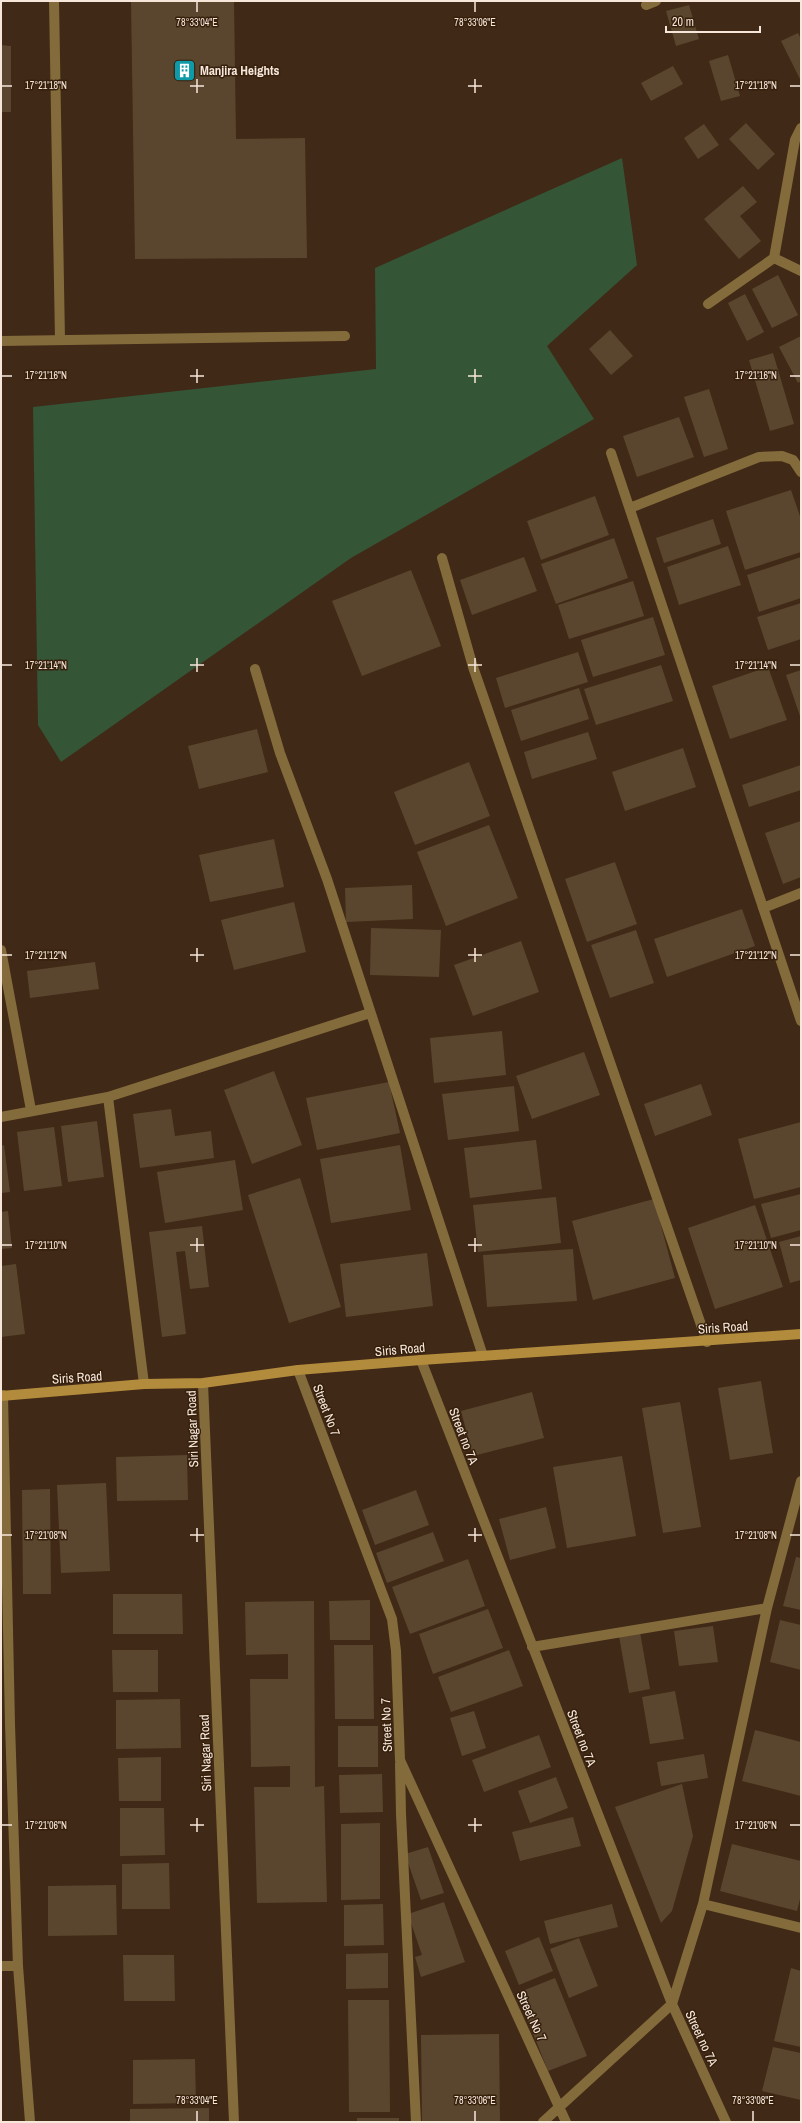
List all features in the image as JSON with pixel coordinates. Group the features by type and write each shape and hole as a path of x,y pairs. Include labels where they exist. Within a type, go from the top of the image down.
{"street":[{"path":"54,1 60,340"},
{"path":"646,5 656,1"},
{"path":"708,304 774,258 801,128"},
{"path":"774,258 801,271"},
{"path":"1,341 346,336"},
{"path":"611,452 801,1021"},
{"path":"630,508 759,457 782,456 793,460 801,472"},
{"path":"442,558 473,667 707,1342"},
{"path":"255,668 280,753 327,879 483,1356"},
{"path":"763,908 801,893"},
{"path":"1,950 31,1110"},
{"path":"1,1117 31,1110 108,1097 370,1013"},
{"path":"108,1097 144,1384"},
{"name":"Siris Road","path":"2,1396 144,1384 203,1383 298,1370 421,1360 707,1342 801,1334"},
{"name":"Street no 7A","path":"421,1360 672,2004 726,2122"},
{"name":"Street No 7","path":"298,1370 392,1619 396,1650 400,1760 566,2122"},
{"name":"Siri Nagar Road","path":"203,1383 234,2122"},
{"path":"2,1396 10,1724 18,1966 30,2122"},
{"path":"543,2122 672,2004 703,1904 767,1608 801,1481"},
{"path":"532,1647 767,1608"},
{"path":"400,1760 401,1814 416,2122"},
{"path":"703,1904 801,1928"},
{"path":"1,1966 18,1966"}],"green space":[{"path":"622,158 637,265 547,346 594,419 351,558 61,762 38,725 33,407 376,369 375,268"}],"building":[{"name":"Manjira Heights","path":"131,1 234,1 236,139 305,138 307,258 135,259"},
{"path":"689,5 699,39 676,46 666,11"},
{"path":"798,33 801,39 801,81 781,41"},
{"path":"1,45 11,46 11,112 1,112"},
{"path":"728,55 740,96 721,101 709,61"},
{"path":"673,66 683,84 651,101 641,83"},
{"path":"746,123 775,154 758,170 729,139"},
{"path":"704,124 719,145 698,159 684,138"},
{"path":"743,186 757,202 740,216 761,241 739,259 704,219"},
{"path":"778,275 798,315 772,328 752,289"},
{"path":"745,294 764,332 747,341 728,303"},
{"path":"610,330 633,356 611,375 589,349"},
{"path":"801,336 801,381 798,383 779,347"},
{"path":"773,353 794,424 770,431 749,360"},
{"path":"709,389 728,449 704,457 684,397"},
{"path":"679,417 694,457 637,477 623,436"},
{"path":"791,490 801,519 801,552 745,570 726,511"},
{"path":"595,496 609,535 541,560 527,521"},
{"path":"713,519 721,544 664,563 656,538"},
{"path":"614,538 628,578 556,604 541,564"},
{"path":"728,546 741,585 679,605 667,567"},
{"path":"524,557 537,591 472,615 460,580"},
{"path":"801,557 801,598 759,612 747,575"},
{"path":"411,570 441,646 362,676 332,601"},
{"path":"633,581 644,616 569,639 558,605"},
{"path":"801,603 801,639 768,650 757,617"},
{"path":"653,617 665,655 593,677 581,640"},
{"path":"578,652 588,682 505,708 496,678"},
{"path":"661,665 673,701 596,725 584,689"},
{"path":"768,667 787,720 730,739 712,686"},
{"path":"801,670 801,719 786,675"},
{"path":"579,688 589,719 521,741 511,710"},
{"path":"257,729 268,772 199,789 188,746"},
{"path":"588,732 597,759 532,779 524,752"},
{"path":"683,748 696,787 625,811 612,772"},
{"path":"469,762 490,816 415,845 394,792"},
{"path":"801,765 801,790 749,807 742,785"},
{"path":"801,821 801,877 783,884 765,833"},
{"path":"489,825 518,898 446,926 417,852"},
{"path":"274,839 284,887 210,902 199,855"},
{"path":"615,862 637,924 587,942 565,879"},
{"path":"412,885 413,919 346,922 345,888"},
{"path":"294,902 306,952 234,970 221,920"},
{"path":"742,909 755,946 667,977 654,939"},
{"path":"371,928 441,930 439,977 370,975"},
{"path":"636,930 654,983 610,998 591,945"},
{"path":"521,941 539,992 473,1016 454,965"},
{"path":"95,962 99,989 30,998 27,971"},
{"path":"502,1031 506,1075 434,1083 430,1038"},
{"path":"584,1052 600,1095 532,1119 516,1076"},
{"path":"274,1071 302,1145 252,1164 224,1090"},
{"path":"389,1082 400,1133 317,1150 306,1098"},
{"path":"701,1084 712,1115 655,1136 644,1104"},
{"path":"514,1086 519,1131 448,1140 442,1094"},
{"path":"171,1109 175,1136 211,1131 214,1158 140,1168 133,1114"},
{"path":"97,1121 104,1177 68,1182 61,1126"},
{"path":"801,1122 801,1187 754,1199 738,1139"},
{"path":"54,1127 62,1186 24,1191 17,1132"},
{"path":"536,1140 542,1189 470,1198 464,1148"},
{"path":"4,1145 10,1192 1,1193 1,1146"},
{"path":"400,1145 411,1210 331,1223 320,1159"},
{"path":"235,1160 243,1210 165,1223 157,1172"},
{"path":"300,1178 341,1307 289,1323 248,1195"},
{"path":"801,1194 801,1230 771,1238 761,1204"},
{"path":"556,1197 561,1243 478,1252 473,1205"},
{"path":"654,1199 675,1278 593,1300 572,1221"},
{"path":"755,1205 783,1287 715,1309 688,1228"},
{"path":"8,1211 12,1248 1,1249 1,1212"},
{"path":"202,1226 209,1287 190,1289 185,1251 176,1252 186,1334 162,1337 149,1232"},
{"path":"801,1236 801,1280 790,1283 779,1242"},
{"path":"573,1249 577,1301 487,1307 483,1255"},
{"path":"427,1253 433,1306 346,1317 340,1264"},
{"path":"16,1264 25,1334 1,1337 1,1266"},
{"path":"761,1381 773,1453 730,1460 718,1388"},
{"path":"532,1392 544,1438 473,1456 461,1411"},
{"path":"680,1402 701,1527 663,1533 642,1408"},
{"path":"187,1455 188,1500 117,1501 116,1457"},
{"path":"622,1456 636,1536 567,1548 553,1467"},
{"path":"106,1483 110,1571 61,1573 57,1485"},
{"path":"50,1489 51,1594 23,1594 22,1490"},
{"path":"416,1490 429,1525 375,1545 362,1510"},
{"path":"546,1507 556,1548 510,1560 499,1519"},
{"path":"433,1532 444,1561 387,1583 376,1553"},
{"path":"796,1557 801,1558 801,1610 783,1606"},
{"path":"468,1559 485,1606 410,1634 392,1587"},
{"path":"113,1594 182,1594 183,1634 113,1634"},
{"path":"370,1600 370,1640 330,1640 329,1601"},
{"path":"314,1601 315,1787 324,1786 327,1902 257,1903 254,1787 290,1787 290,1766 251,1767 250,1679 288,1679 288,1654 246,1655 245,1602"},
{"path":"488,1609 503,1648 433,1674 419,1634"},
{"path":"780,1620 801,1625 801,1670 770,1662"},
{"path":"713,1626 718,1662 679,1666 674,1631"},
{"path":"640,1632 650,1689 629,1693 619,1636"},
{"path":"334,1645 373,1645 374,1719 335,1719"},
{"path":"112,1650 158,1650 158,1692 113,1692"},
{"path":"509,1650 523,1686 451,1712 438,1677"},
{"path":"675,1691 684,1739 650,1744 642,1697"},
{"path":"180,1699 181,1748 116,1749 116,1700"},
{"path":"474,1711 486,1748 462,1756 450,1718"},
{"path":"338,1726 378,1726 378,1767 338,1767"},
{"path":"755,1730 801,1742 801,1796 742,1781"},
{"path":"539,1735 551,1767 484,1792 472,1760"},
{"path":"704,1754 708,1778 661,1786 657,1762"},
{"path":"161,1757 161,1801 119,1801 118,1758"},
{"path":"382,1774 383,1812 340,1813 339,1775"},
{"path":"556,1777 568,1808 530,1823 518,1791"},
{"path":"682,1784 693,1836 672,1911 661,1923 615,1807"},
{"path":"120,1808 164,1808 165,1855 120,1856"},
{"path":"573,1817 581,1846 520,1861 512,1832"},
{"path":"380,1823 380,1899 341,1900 341,1824"},
{"path":"732,1844 801,1861 801,1895 797,1911 720,1891"},
{"path":"428,1847 444,1893 421,1900 405,1854"},
{"path":"169,1863 170,1909 122,1909 122,1864"},
{"path":"116,1885 117,1935 48,1936 48,1886"},
{"path":"444,1902 465,1962 421,1977 415,1957 422,1955 408,1914"},
{"path":"383,1904 384,1945 344,1946 344,1905"},
{"path":"612,1904 618,1927 550,1944 544,1921"},
{"path":"539,1937 553,1971 519,1985 505,1951"},
{"path":"579,1938 598,1986 569,1998 550,1949"},
{"path":"388,1953 388,1988 346,1989 346,1954"},
{"path":"123,1955 174,1955 175,2001 124,2001"},
{"path":"791,1968 801,1971 801,2047 774,2041"},
{"path":"555,1978 587,2056 548,2071 517,1993"},
{"path":"348,2000 389,2000 390,2112 349,2112"},
{"path":"499,2034 500,2122 422,2122 421,2035"},
{"path":"773,2047 801,2053 801,2100 762,2091"},
{"path":"195,2059 196,2103 133,2104 133,2060"},
{"path":"209,2108 209,2122 130,2122 130,2109"},
{"path":"357,2118 399,2118 399,2122 357,2122"}],"place":[{"name":"Manjira Heights","path":"184,70"}]}
